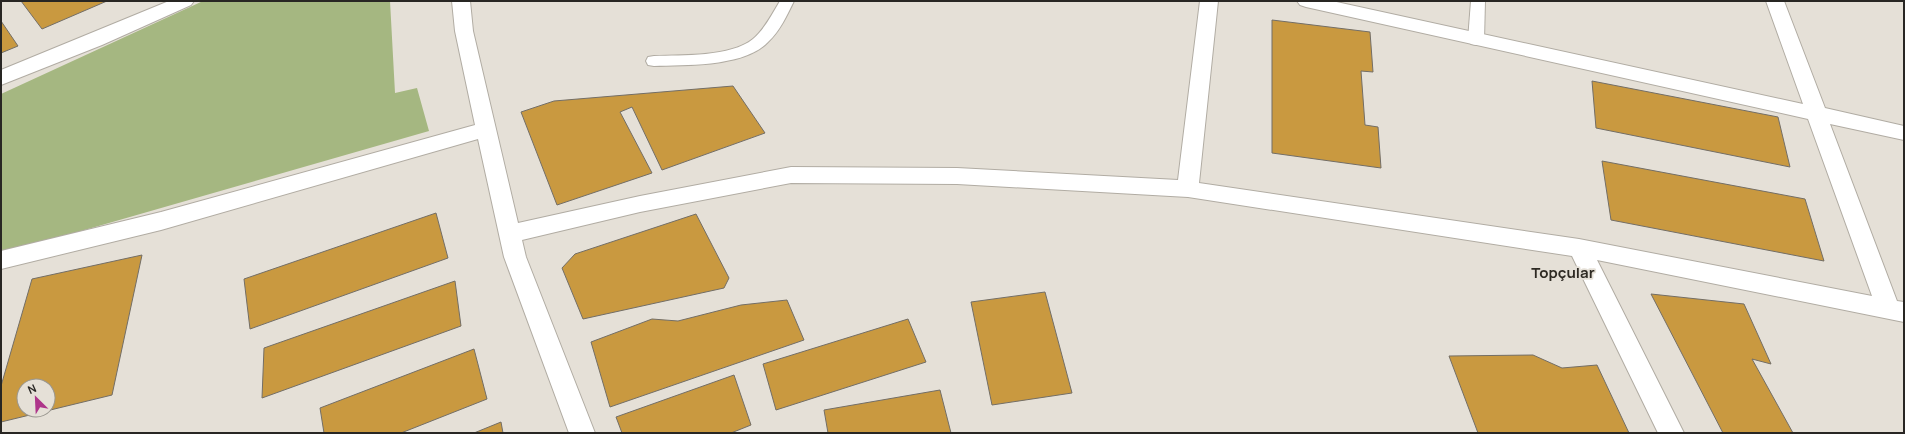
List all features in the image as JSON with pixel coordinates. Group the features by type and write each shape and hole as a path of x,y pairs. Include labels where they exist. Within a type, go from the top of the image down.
{"street":[{"path":"1,78 95,40 185,1"},
{"path":"461,1 464,31 515,257 582,433"},
{"path":"1188,189 1210,1"},
{"path":"1306,1 1476,40 1904,133"},
{"path":"1775,1 1818,115 1896,310"},
{"path":"1,260 161,221 486,129"},
{"path":"510,234 640,204 791,175 957,176 1188,189 1580,248 1896,310"},
{"path":"1580,248 1670,433"}],"lane":[{"path":"654,61 687,60 732,54 752,47 768,32 787,1"},
{"path":"1476,40 1478,1"}],"green space":[{"path":"203,1 390,1 395,93 417,88 429,131 1,254 1,94"}],"building":[{"path":"21,1 107,1 42,29"},
{"path":"1272,20 1370,32 1373,72 1361,71 1365,125 1378,127 1381,168 1272,153"},
{"path":"1,21 18,46 1,53"},
{"path":"1592,81 1778,117 1790,167 1596,128"},
{"path":"733,86 765,133 662,170 632,107 620,112 652,173 557,205 521,112 554,101"},
{"path":"1602,161 1805,199 1824,261 1611,220"},
{"path":"436,213 448,258 250,329 244,279"},
{"path":"696,214 729,278 724,288 583,319 562,268 575,254"},
{"path":"142,255 112,395 56,409 56,378 16,378 16,418 17,418 1,422 1,386 32,279"},
{"path":"455,281 461,326 262,398 264,348"},
{"path":"1045,292 1072,393 992,405 971,302"},
{"path":"1651,294 1744,304 1771,364 1752,359 1793,433 1723,433"},
{"path":"787,300 804,340 610,407 591,342 652,319 678,321 741,305"},
{"path":"908,319 926,362 776,410 763,364"},
{"path":"474,349 487,399 401,433 324,433 320,408"},
{"path":"1533,355 1562,368 1597,365 1629,433 1478,433 1449,356"},
{"path":"734,375 751,425 731,433 622,433 616,417"},
{"path":"940,390 951,433 828,433 824,410"},
{"path":"501,422 503,433 474,433"}],"district":[{"name":"Topçular","path":"1563,272"}]}
